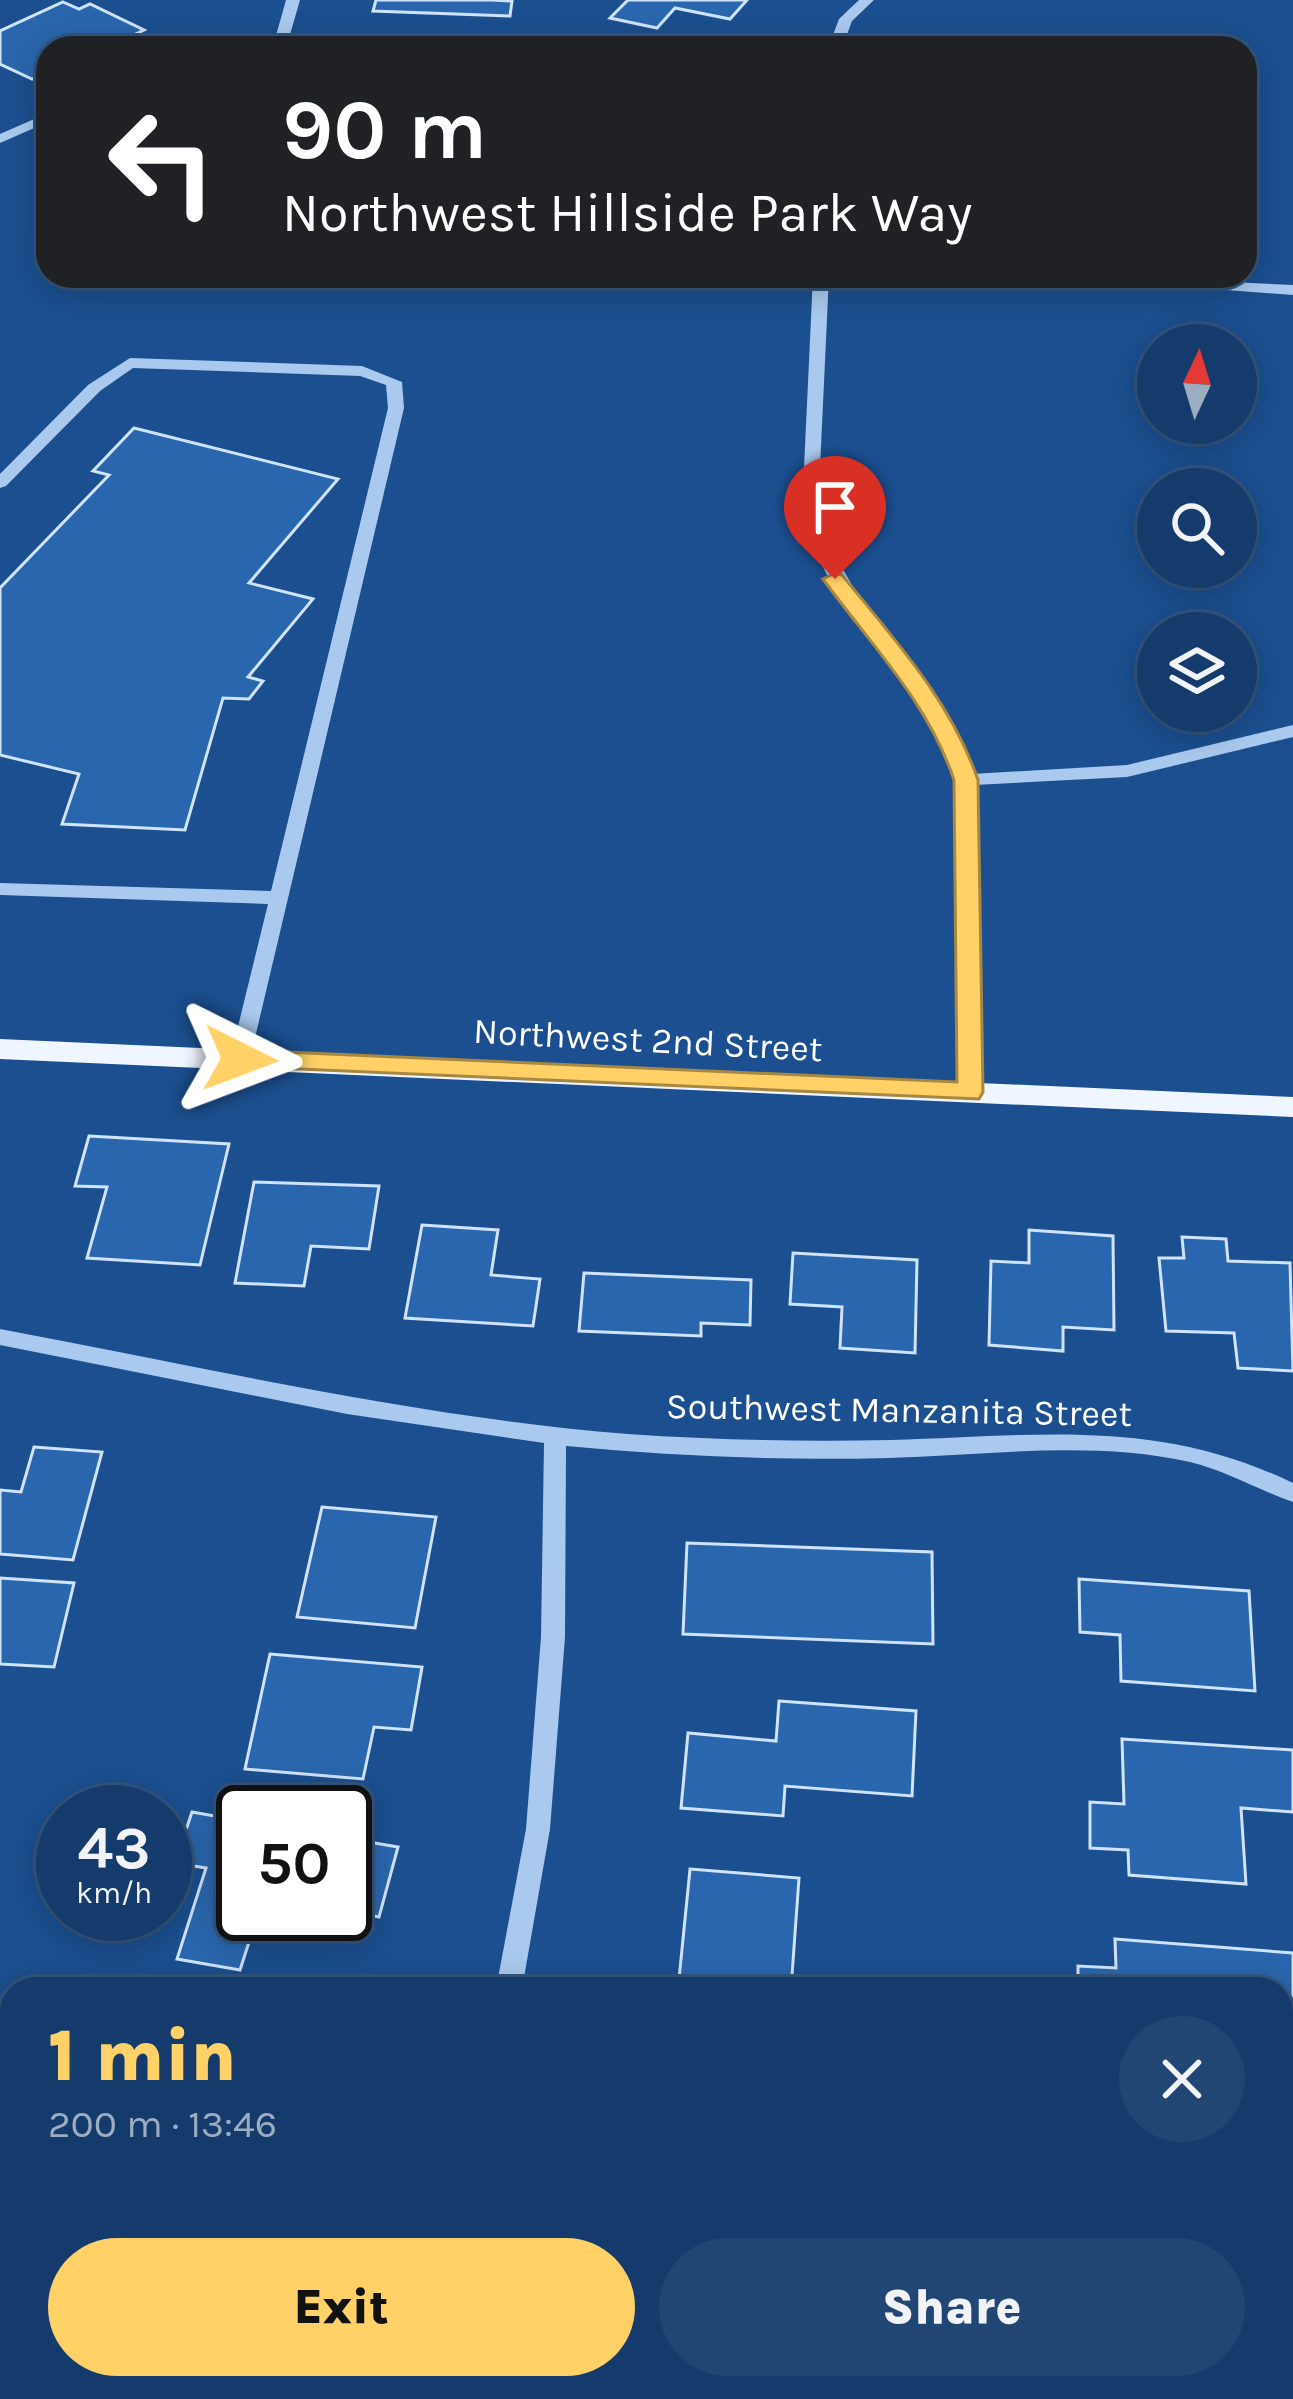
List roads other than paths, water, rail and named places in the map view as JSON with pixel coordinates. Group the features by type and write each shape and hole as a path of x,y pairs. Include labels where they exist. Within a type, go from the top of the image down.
{"main road":[{"name":"Northwest 2nd Street","path":"0,1049 1293,1108"}],"street":[{"path":"282,36 293,0"},
{"path":"840,36 846,19 867,0"},
{"path":"0,139 36,122"},
{"path":"820,288 808,485 816,539 835,579 934,711 953,743 966,780 970,1092"},
{"path":"1252,288 1293,290"},
{"path":"0,483 94,388 130,363 362,370 394,382 396,408 240,1059"},
{"path":"966,780 1127,771 1293,731"},
{"path":"0,889 278,898"},
{"name":"Southwest Manzanita Street","path":"0,1337 555,1436 844,1450 1088,1444 1168,1449 1252,1468 1293,1493"},
{"path":"511,1977 539,1808 553,1637 555,1436"}]}
